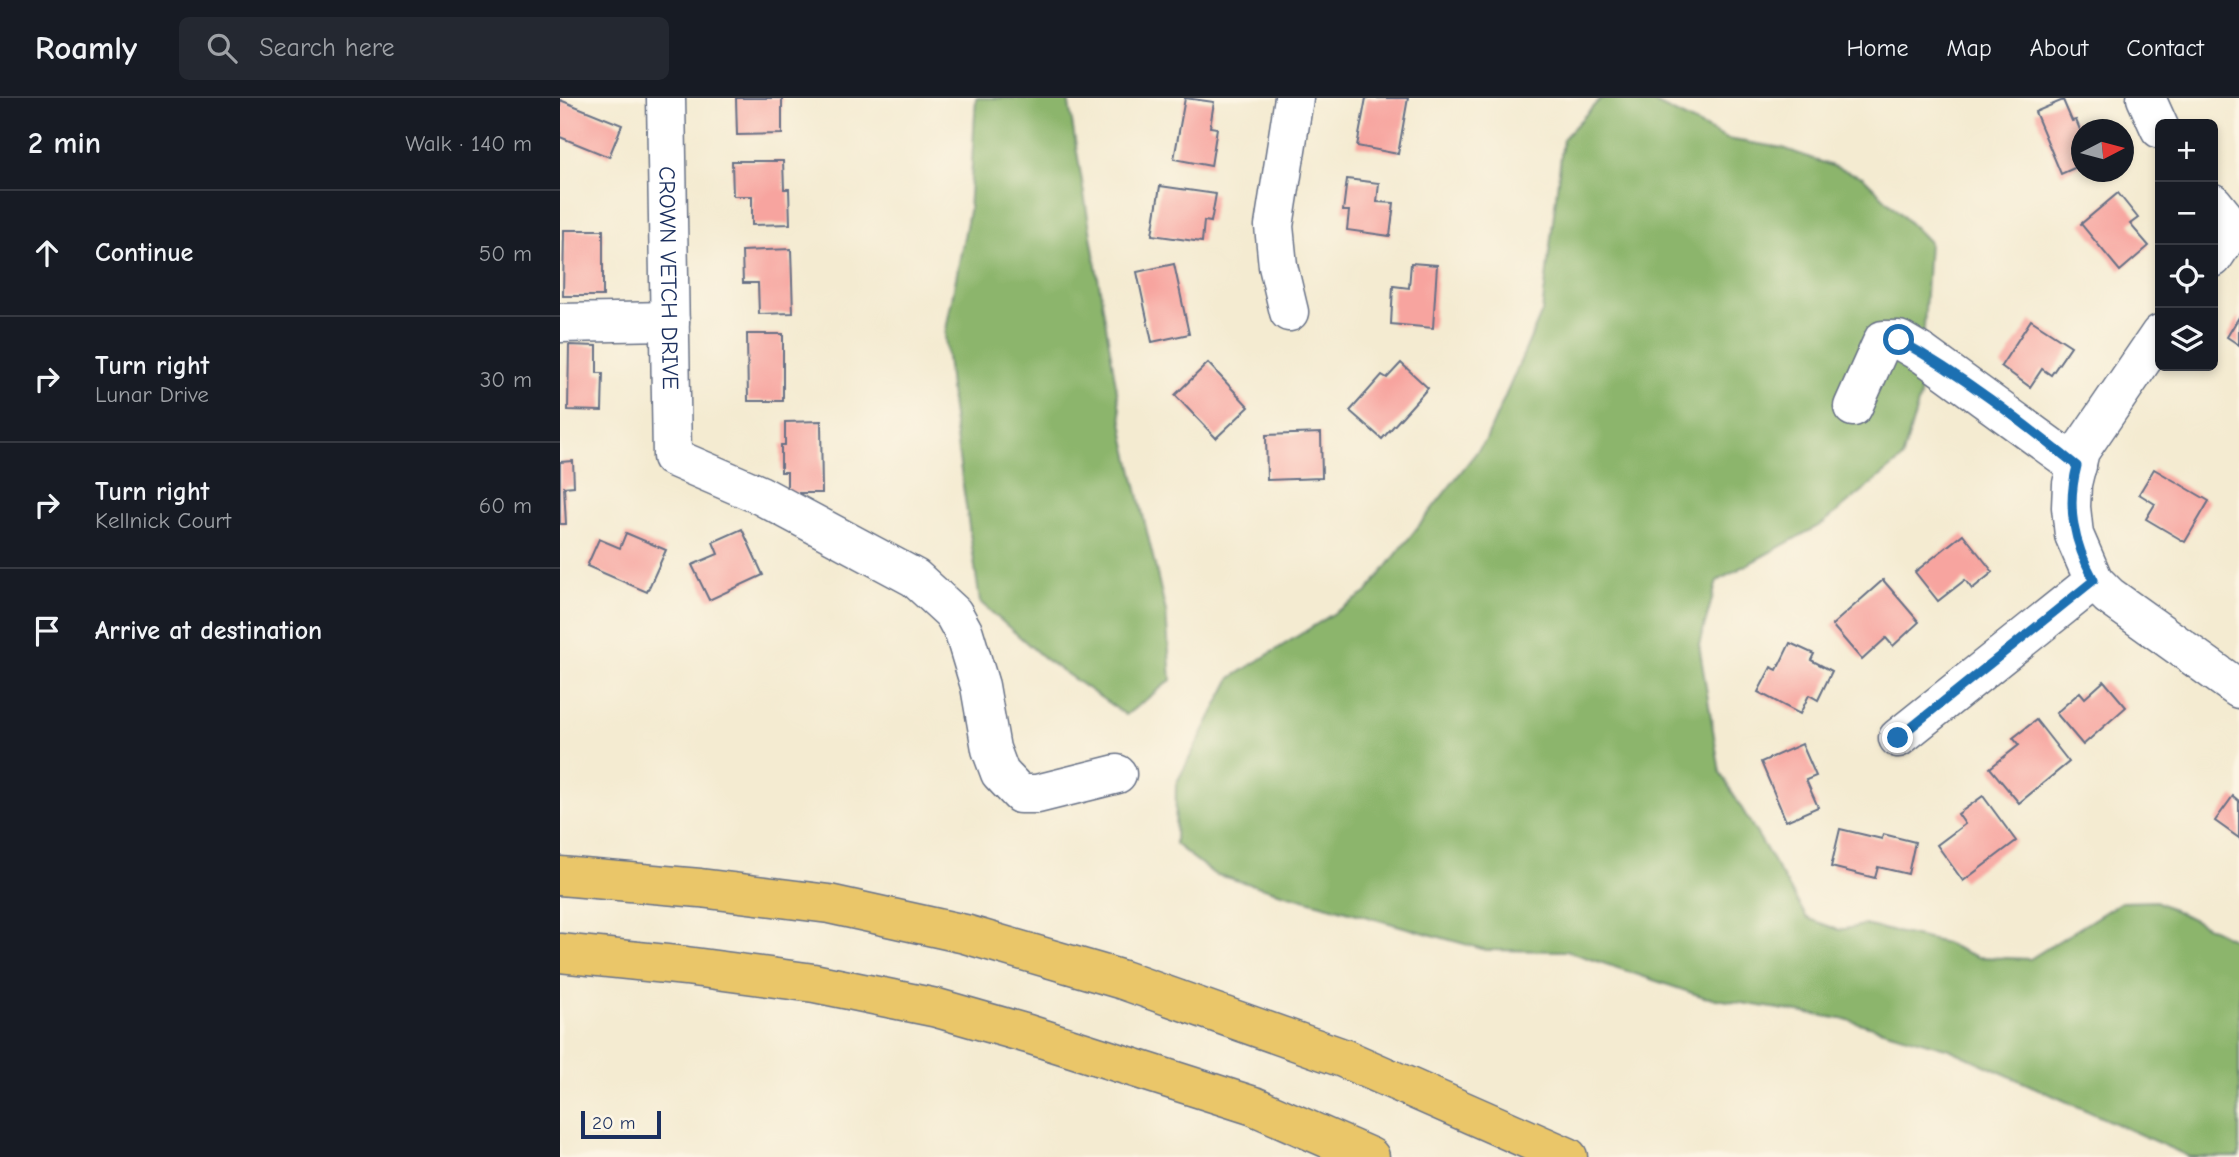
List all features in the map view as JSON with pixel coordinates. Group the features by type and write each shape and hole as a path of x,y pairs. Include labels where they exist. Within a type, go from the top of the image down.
{"main road":[{"path":"560,876 700,888 830,904 965,934 1123,980 1343,1058 1568,1157"},
{"path":"560,953 686,966 801,982 937,1008 1254,1106 1370,1157"}],"street":[{"name":"CROWN VETCH DRIVE","path":"666,98 672,457 760,495 915,578 953,613 964,633 980,686 995,761 1000,773 1020,794 1037,794 1117,774"},
{"path":"1289,312 1278,266 1274,226 1294,98"},
{"path":"2146,98 2155,119"},
{"path":"560,323 670,321"},
{"path":"1853,407 1883,340 1899,340 2008,414 2077,466"},
{"path":"2155,341 2080,451 2072,484 2074,535 2094,580 2109,596 2239,689"},
{"path":"1898,738 2094,580"}],"green space":[{"path":"976,98 1068,98 1125,439 1166,612 1171,680 1126,715 1045,659 980,602 952,410 945,335 969,211"},
{"path":"1601,98 1645,98 1727,139 1783,148 1863,177 1929,242 1920,397 1902,459 1822,524 1717,581 1699,645 1720,772 1807,918 1839,930 1864,925 1942,942 1977,957 2030,959 2121,902 2156,901 2239,942 2239,1157 2190,1157 1949,1049 1848,1020 1704,997 1567,951 1486,950 1214,874 1175,844 1176,784 1231,678 1366,593 1486,440 1542,312 1563,139"}],"building":[{"path":"736,98 782,98 782,134 737,135"},
{"path":"1185,98 1214,102 1210,127 1217,128 1211,166 1174,159"},
{"path":"1366,98 1408,98 1398,154 1357,146"},
{"path":"560,100 622,125 609,157 560,137"},
{"path":"2063,100 2071,119 2071,170 2061,174 2035,112"},
{"path":"732,161 783,161 784,189 789,189 790,224 752,225 752,196 733,196"},
{"path":"1347,179 1379,183 1377,202 1394,203 1390,236 1347,230 1349,211 1343,211"},
{"path":"1160,186 1216,194 1211,222 1204,221 1202,242 1152,235"},
{"path":"2118,193 2138,218 2130,224 2149,246 2120,271 2081,224"},
{"path":"564,230 603,230 603,296 563,296"},
{"path":"791,249 793,313 759,314 758,283 743,283 742,251"},
{"path":"1411,263 1437,265 1433,328 1391,324 1393,286 1409,288"},
{"path":"1174,264 1189,334 1152,342 1137,272"},
{"path":"2239,317 2239,345 2227,337"},
{"path":"2031,320 2071,346 2051,375 2042,369 2030,387 2001,366"},
{"path":"747,334 783,334 783,401 748,401"},
{"path":"569,345 597,346 597,373 603,373 602,411 568,410"},
{"path":"1208,363 1249,407 1216,438 1175,395"},
{"path":"1401,363 1428,388 1382,439 1350,411 1382,375 1387,378"},
{"path":"821,421 822,493 787,493 787,472 781,472 781,445 785,445 785,422"},
{"path":"1321,433 1322,478 1267,480 1266,435"},
{"path":"573,461 574,486 564,487 566,524 560,524 560,462"},
{"path":"2154,469 2209,501 2185,542 2146,519 2155,504 2139,494"},
{"path":"742,529 763,575 709,600 692,565 718,554 713,542"},
{"path":"626,533 666,550 647,592 587,566 599,539 620,548"},
{"path":"1963,534 1993,572 1972,589 1965,580 1938,601 1915,572"},
{"path":"1883,580 1919,622 1893,646 1886,638 1862,660 1832,625"},
{"path":"1790,643 1814,654 1811,660 1832,671 1818,700 1809,695 1800,714 1758,692 1771,667 1777,670"},
{"path":"2104,681 2126,707 2083,745 2056,713 2080,692 2085,698"},
{"path":"2036,720 2069,762 2019,803 1990,768 2019,745 2013,738"},
{"path":"1802,744 1816,776 1806,780 1818,807 1786,821 1761,762"},
{"path":"1983,796 2016,841 1963,881 1937,845 1965,824 1958,814"},
{"path":"2233,796 2239,801 2239,838 2215,821"},
{"path":"1840,829 1882,839 1883,834 1915,842 1908,874 1878,867 1875,878 1831,867"}],"route":[{"path":"1898,738 2094,580 2074,535 2072,484 2077,466 2008,414 1899,340"}]}
